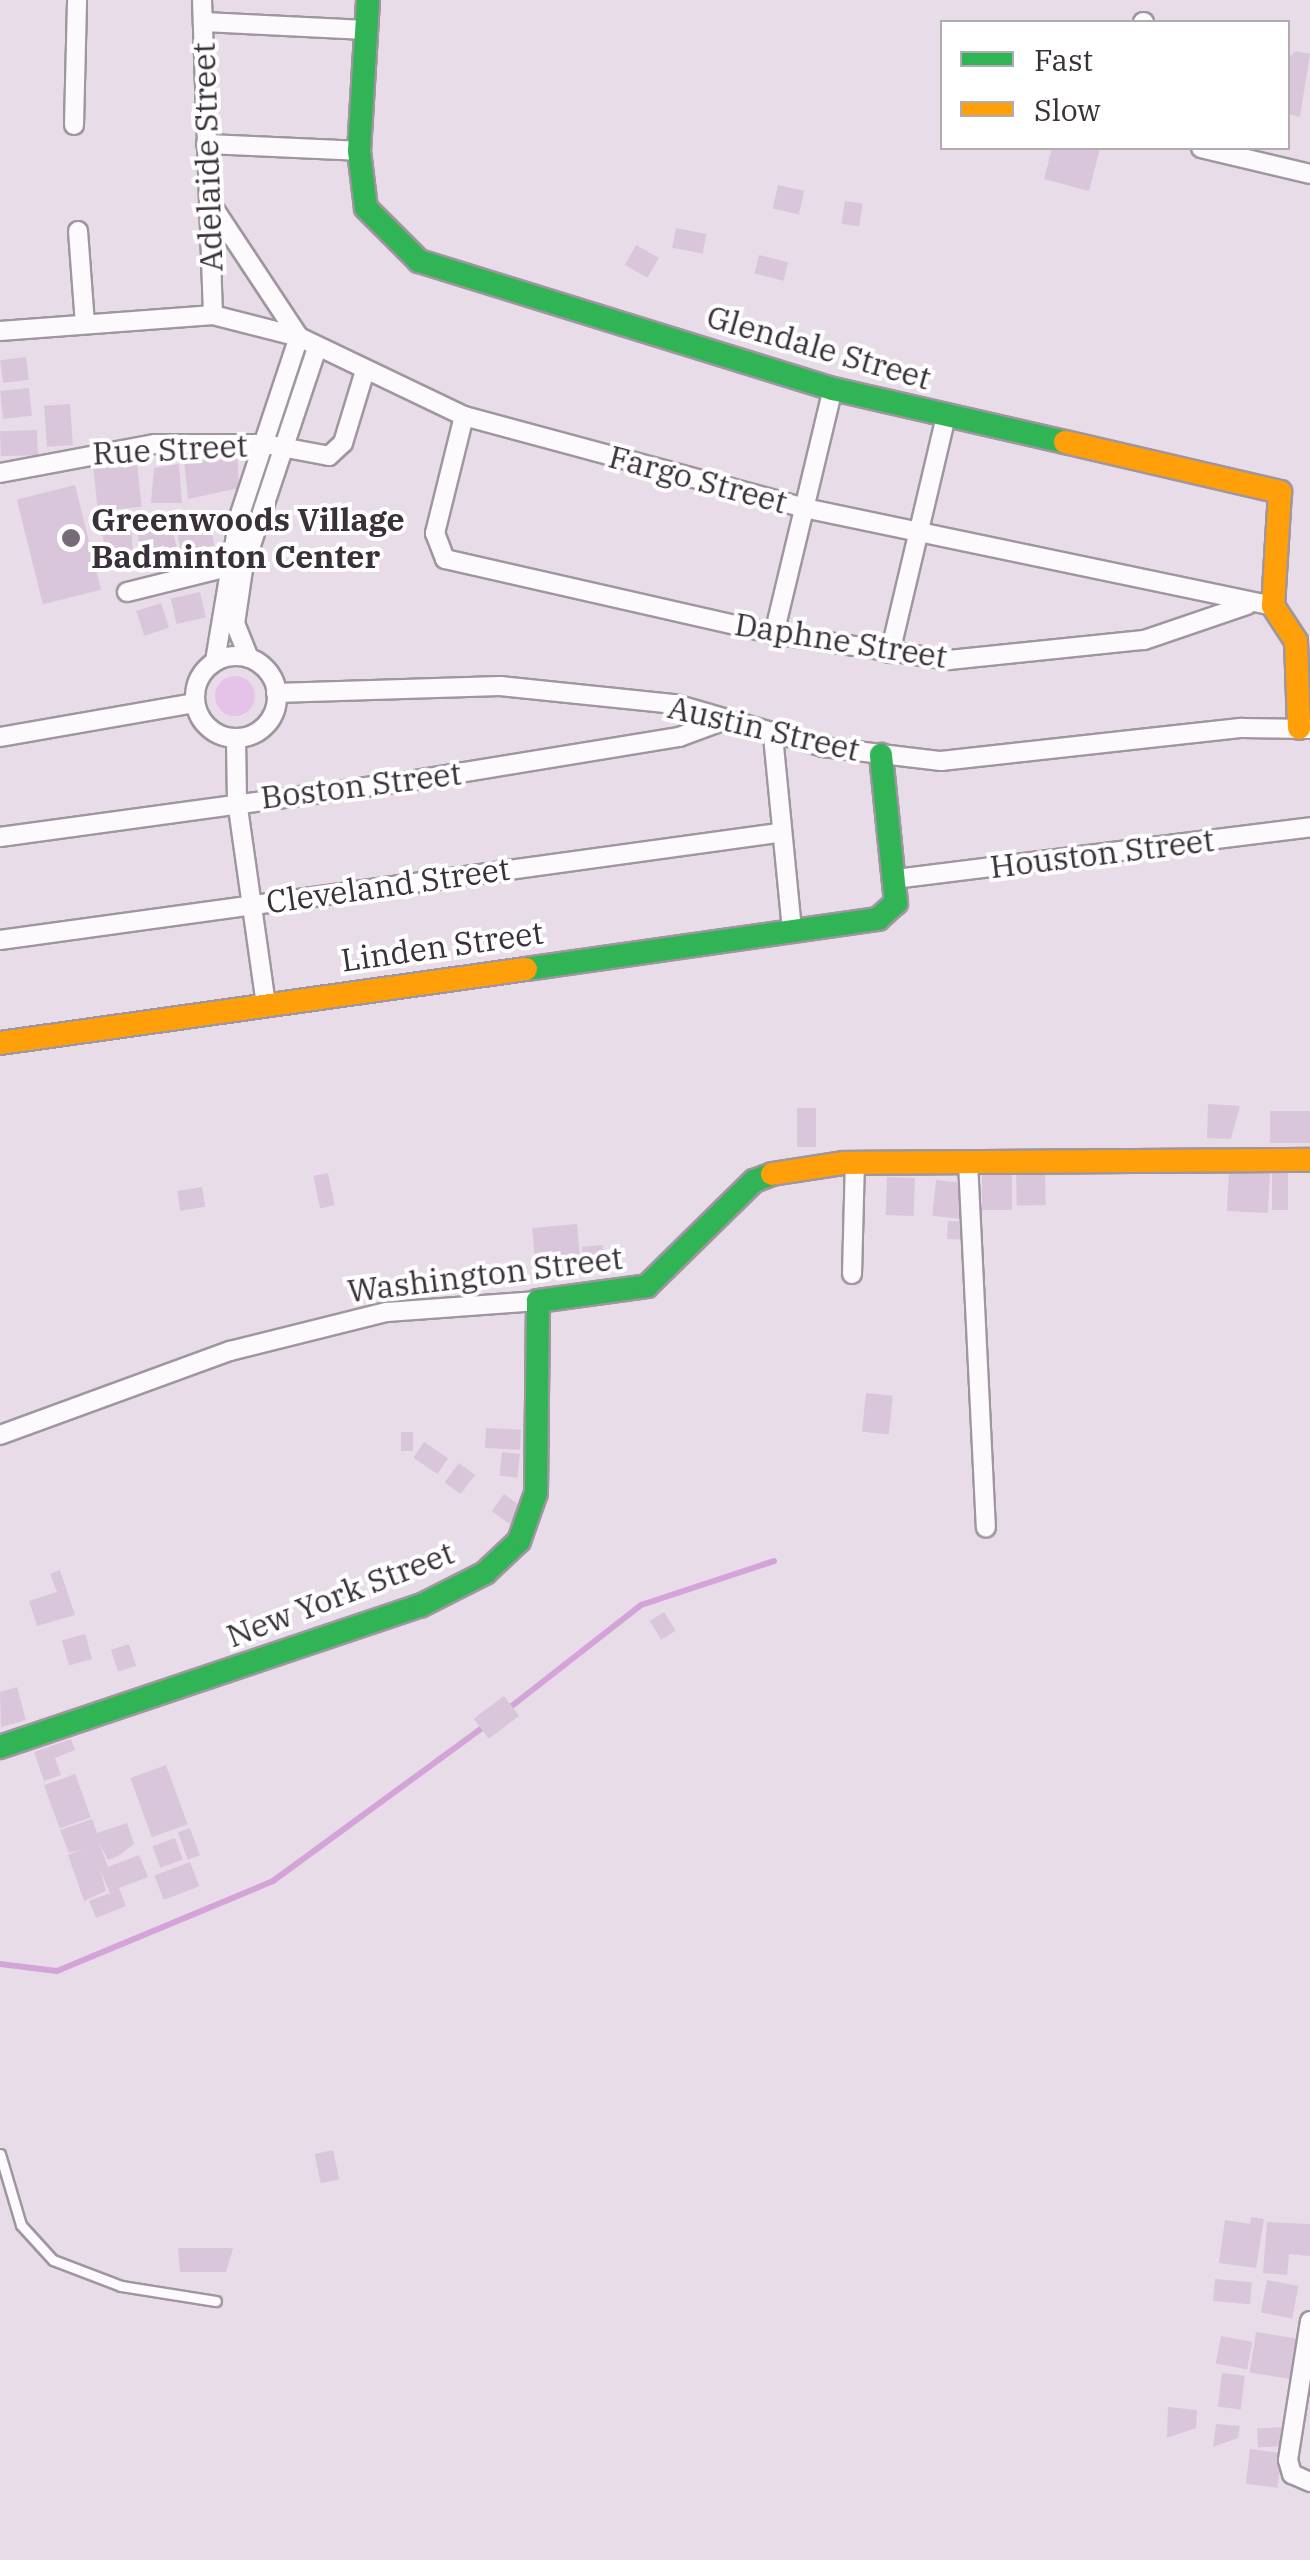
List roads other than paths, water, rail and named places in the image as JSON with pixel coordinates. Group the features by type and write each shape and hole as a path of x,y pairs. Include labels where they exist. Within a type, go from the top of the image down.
{"street":[{"path":"74,124 77,0"},
{"name":"Adelaide Street","path":"202,0 213,315"},
{"path":"206,144 358,151 368,0"},
{"path":"203,22 367,30"},
{"path":"1226,150 1310,174"},
{"name":"Glendale Street","path":"358,151 366,208 419,261 833,389 1280,492 1273,606"},
{"name":"Fargo Street","path":"209,201 298,337 364,374 464,416 809,508 917,526 1248,604 1273,606"},
{"path":"78,231 85,324"},
{"path":"0,331 213,315 298,337 273,447 243,568 235,624 249,658 268,671 276,692 270,719 236,738 214,732 196,703 199,679 215,662 228,568 273,447 317,348"},
{"name":"Rue Street","path":"0,473 156,444 273,447 329,456 343,443 364,374"},
{"path":"774,634 809,508 833,389"},
{"name":"Daphne Street","path":"464,416 436,550 774,634 949,660 1144,640 1248,604"},
{"path":"890,654 917,526 946,416"},
{"path":"127,592 228,568"},
{"path":"1273,606 1296,641 1305,728"},
{"path":"215,662 249,658"},
{"name":"Austin Street","path":"276,692 500,686 675,704 720,722 773,736 881,755 997,760 1305,728"},
{"path":"0,737 196,703"},
{"name":"Boston Street","path":"0,836 236,801 410,781 678,737 720,722"},
{"path":"773,736 777,833 792,929"},
{"path":"236,738 236,801 266,1004"},
{"path":"881,755 895,878"},
{"name":"Houston Street","path":"895,878 1310,827"},
{"name":"Cleveland Street","path":"0,940 777,833"},
{"name":"Linden Street","path":"0,1043 892,913 895,878"},
{"name":"Washington Street","path":"0,1436 230,1351 387,1312 538,1302 647,1286 754,1182 793,1166 855,1162 1310,1160"},
{"path":"852,1274 855,1162"},
{"path":"968,1162 986,1528"},
{"name":"New York Street","path":"0,1747 420,1606 485,1573 520,1540 536,1493 538,1302"},
{"path":"1310,2322 1288,2460 1292,2474 1310,2482"}],"lane":[{"path":"0,2154 20,2225 54,2260 121,2286 216,2301"}],"waterway":[{"path":"508,1709 641,1605 774,1561"},
{"path":"0,1964 57,1971 273,1881 486,1725"}],"place":[{"name":"Greenwoods Village Badminton Center","path":"71,538"}]}
